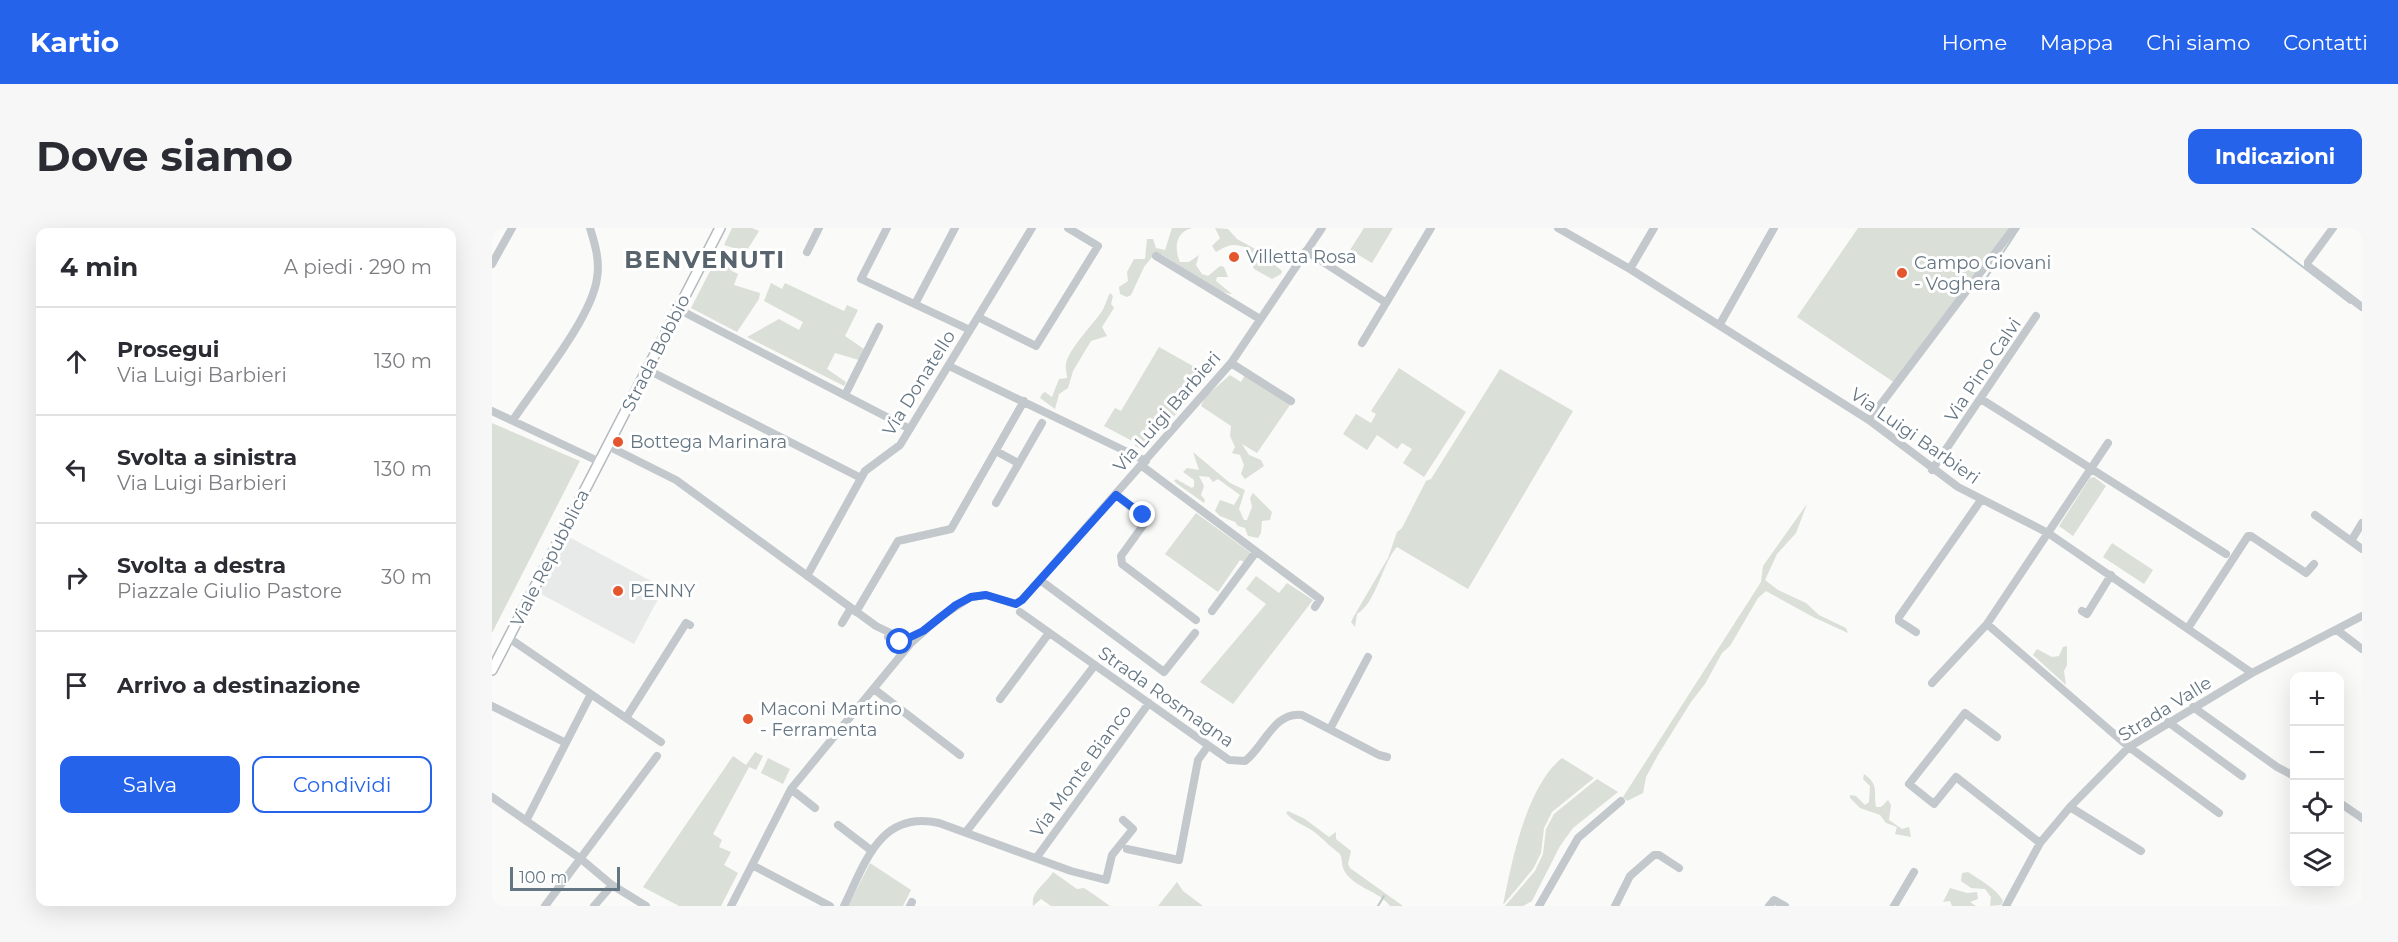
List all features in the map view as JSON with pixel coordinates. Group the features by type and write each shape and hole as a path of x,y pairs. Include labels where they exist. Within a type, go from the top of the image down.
{"main road":[{"name":"Strada Bobbio","path":"608,446 720,228"},
{"name":"Viale Repubblica","path":"492,670 608,446"}],"street":[{"path":"492,264 512,228"},
{"path":"513,420 549,368 593,295 598,260 590,228"},
{"path":"807,252 819,228"},
{"path":"915,304 955,228"},
{"name":"Via Donatello","path":"807,576 865,471 900,445 1032,228"},
{"path":"978,317 1036,346 1098,246 1068,228"},
{"path":"1362,342 1431,228"},
{"name":"Via Luigi Barbieri","path":"1558,228 1630,268 1869,420 1932,470 1981,500 2048,533 2252,673"},
{"path":"1630,268 1654,228"},
{"path":"1720,324 1774,228"},
{"path":"1869,420 2014,228"},
{"path":"2333,228 2308,262 2308,266 2362,307"},
{"path":"886,229 861,279 970,330"},
{"name":"Via Luigi Barbieri","path":"1022,600 1231,363 1320,229"},
{"path":"1306,251 1385,302"},
{"path":"1156,256 1260,319"},
{"path":"678,309 910,429"},
{"name":"Via Pino Calvi","path":"1932,470 2036,316"},
{"path":"845,395 879,327"},
{"path":"1231,363 1292,401"},
{"path":"949,366 1024,401 1144,464 1320,599 1315,607"},
{"path":"648,370 861,478"},
{"path":"1981,399 2226,554"},
{"path":"842,622 854,610 898,541 951,529 1024,401"},
{"path":"492,411 600,462"},
{"path":"996,503 1041,423"},
{"path":"1932,683 1987,624 2108,443"},
{"path":"608,446 676,480 876,626 905,644"},
{"path":"994,454 1018,464"},
{"path":"1116,495 1147,520 1121,556 1122,564 1196,620"},
{"path":"1916,632 1899,621 1899,617 1981,500"},
{"path":"2315,515 2362,549"},
{"path":"2350,541 2362,523"},
{"path":"2188,628 2248,536 2306,573 2314,564"},
{"path":"1212,611 1256,552"},
{"path":"2082,611 2087,614 2111,575"},
{"path":"1040,580 1164,672 1195,633"},
{"path":"730,906 791,789 899,660 905,644 956,605 971,597 986,595 1009,603 1022,600 1020,612"},
{"name":"Strada Rosmagna","path":"1009,603 1229,760 1240,763 1250,757 1277,724 1288,716 1302,715 1387,757"},
{"name":"Strada Valle","path":"2006,906 2040,843 2070,807 2129,747 2252,673 2362,616"},
{"path":"626,718 686,623 690,625"},
{"path":"1987,624 2129,747 2219,813"},
{"path":"2337,630 2362,649"},
{"path":"1000,699 1049,633"},
{"path":"509,638 661,742"},
{"path":"1330,729 1368,657"},
{"path":"966,832 1095,664"},
{"path":"874,689 960,755"},
{"path":"526,821 591,694"},
{"name":"Via Monte Bianco","path":"1037,857 1149,703"},
{"path":"492,706 566,743"},
{"path":"2193,707 2277,767 2290,774"},
{"path":"1997,737 1965,712 1909,784 1934,804 1956,777 2040,843"},
{"path":"2168,722 2242,776"},
{"path":"1127,849 1179,860 1198,760 1208,746"},
{"path":"544,906 657,756"},
{"path":"791,789 815,808"},
{"path":"492,797 581,859 612,885 646,906"},
{"path":"1539,906 1578,838 1621,801"},
{"path":"2344,806 2362,818"},
{"path":"2070,807 2141,851"},
{"path":"844,906 872,851 884,834 907,822 928,820 1071,871 1106,880 1112,855 1133,829 1123,820"},
{"path":"838,825 872,851"},
{"path":"1614,906 1630,876 1654,855 1659,855 1679,868"},
{"path":"752,865 830,906"},
{"path":"1894,906 1914,872"},
{"path":"594,906 612,885"},
{"path":"1769,906 1774,900 1785,906"}],"shaded area":[{"path":"732,228 752,228 759,231 746,252 724,245"},
{"path":"1172,228 1192,228 1182,233 1177,242 1180,262 1189,262 1199,255 1196,265 1202,274 1208,276 1220,266 1224,267 1228,277 1217,277 1216,281 1232,294 1217,288 1156,252 1144,267 1131,295 1127,297 1120,294 1119,287 1128,281 1127,272 1134,259 1145,259 1147,239 1153,239 1156,248 1165,250"},
{"path":"1215,228 1228,229 1237,239 1257,250 1282,271 1281,274 1272,279 1254,269 1251,260 1247,258 1246,248 1241,246 1230,246 1216,252 1212,246 1220,238"},
{"path":"1364,228 1393,228 1372,263 1350,250"},
{"name":"Campo Giovani - Voghera","path":"1858,228 2010,228 1895,383 1797,317"},
{"path":"721,250 728,260 735,264 732,271 738,274 734,285 760,293 759,299 737,332 691,308"},
{"path":"771,283 782,289 785,283 844,311 847,305 858,310 845,336 864,349 859,360 835,353 827,369 846,382 844,386 747,337 779,319 799,330 803,322 764,301"},
{"path":"1110,293 1113,296 1111,304 1114,308 1102,327 1107,336 1091,341 1073,371 1068,388 1059,394 1055,409 1040,398 1045,392 1052,397 1059,379 1067,378 1068,358 1102,312"},
{"path":"1159,347 1209,375 1149,446 1141,449 1135,446 1136,443 1104,426 1115,408 1121,411"},
{"path":"1399,368 1466,412 1424,477 1403,463 1412,449 1402,443 1397,449 1377,435 1367,450 1343,434 1356,414 1371,423 1376,414 1371,411"},
{"path":"1500,369 1573,411 1468,589 1397,547 1370,601 1357,614 1355,627 1351,622 1388,558 1397,532 1402,528 1426,481 1431,479"},
{"path":"1230,375 1241,382 1245,375 1290,405 1257,453 1242,444 1249,455 1261,460 1264,466 1245,479 1241,474 1244,465 1240,455 1232,453 1235,447 1230,436 1231,426 1201,406 1205,397"},
{"path":"492,423 580,461 492,633"},
{"path":"1193,452 1230,483 1245,490 1239,509 1244,520 1247,520 1252,507 1250,498 1253,493 1272,512 1270,520 1262,521 1258,538 1248,536 1245,528 1220,516 1215,511 1220,500 1234,505 1240,495 1218,479 1213,482 1209,477 1199,476 1204,486 1201,495 1205,500 1204,503 1174,481 1176,479 1192,488 1194,486 1194,480 1183,472 1187,468 1199,470"},
{"path":"2094,477 2106,486 2073,536 2059,526 2090,478"},
{"path":"1807,504 1796,533 1777,554 1765,580 1778,590 1806,603 1819,615 1846,628 1848,633 1766,591 1758,598 1730,646 1722,653 1705,684 1658,755 1646,777 1643,793 1627,801 1623,797 1761,582 1763,566"},
{"path":"1196,513 1251,553 1244,562 1240,560 1218,592 1165,554"},
{"path":"569,537 664,588 634,644 539,593"},
{"path":"2112,543 2153,570 2144,584 2103,557"},
{"path":"1256,576 1279,593 1287,583 1313,600 1233,704 1200,682 1266,604 1246,589"},
{"path":"2067,646 2067,665 2064,671 2066,685 2033,655 2037,649 2052,657 2059,656 2063,647"},
{"path":"755,752 763,756 756,770 749,767 713,834 722,840 719,847 731,852 724,865 738,873 721,906 679,906 643,887 733,756 746,765"},
{"path":"768,758 790,769 783,784 761,773"},
{"path":"1562,758 1594,778 1552,812 1544,828 1541,853 1533,869 1503,905 1516,847 1530,806 1549,771"},
{"path":"1864,774 1874,786 1876,807 1881,807 1888,800 1891,805 1889,820 1902,829 1909,827 1911,837 1895,834 1897,827 1886,823 1880,815 1860,808 1850,798 1850,795 1856,796 1865,805 1869,802 1870,786 1863,779"},
{"path":"1597,779 1618,792 1573,828 1560,846 1532,901 1523,906 1505,906 1535,871 1543,854 1546,829 1554,814"},
{"path":"1288,811 1305,819 1329,837 1336,832 1336,839 1351,851 1348,864 1350,868 1403,906 1390,906 1355,882 1344,870 1340,854 1314,832 1290,817 1286,813"},
{"path":"870,863 911,890 903,906 848,906"},
{"path":"1053,872 1077,889 1084,888 1110,906 1051,906 1041,899 1033,906 1036,892"},
{"path":"1968,872 1997,893 2003,901 2001,905 1990,906 1991,897 1985,889 1971,888 1961,881 1962,873"},
{"path":"1177,882 1183,891 1203,906 1158,906"},
{"path":"1950,888 1967,893 1977,892 1978,899 1970,902 1976,906 1952,906 1950,901 1943,902"}],"waterway":[{"path":"1987,277 2019,228"},
{"path":"2252,228 2350,303"},
{"path":"1378,906 1384,896"}],"place":[{"name":"Villetta Rosa","path":"1234,257"},
{"name":"Campo Giovani - Voghera","path":"1902,273"},
{"name":"Bottega Marinara","path":"618,442"},
{"name":"PENNY","path":"618,591"},
{"name":"Maconi Martino - Ferramenta","path":"748,719"}],"district":[{"name":"BENVENUTI","path":"705,260"}],"route":[{"path":"900,642 923,631 956,605 971,597 986,595 1016,604 1022,600 1116,495 1143,515"}]}
